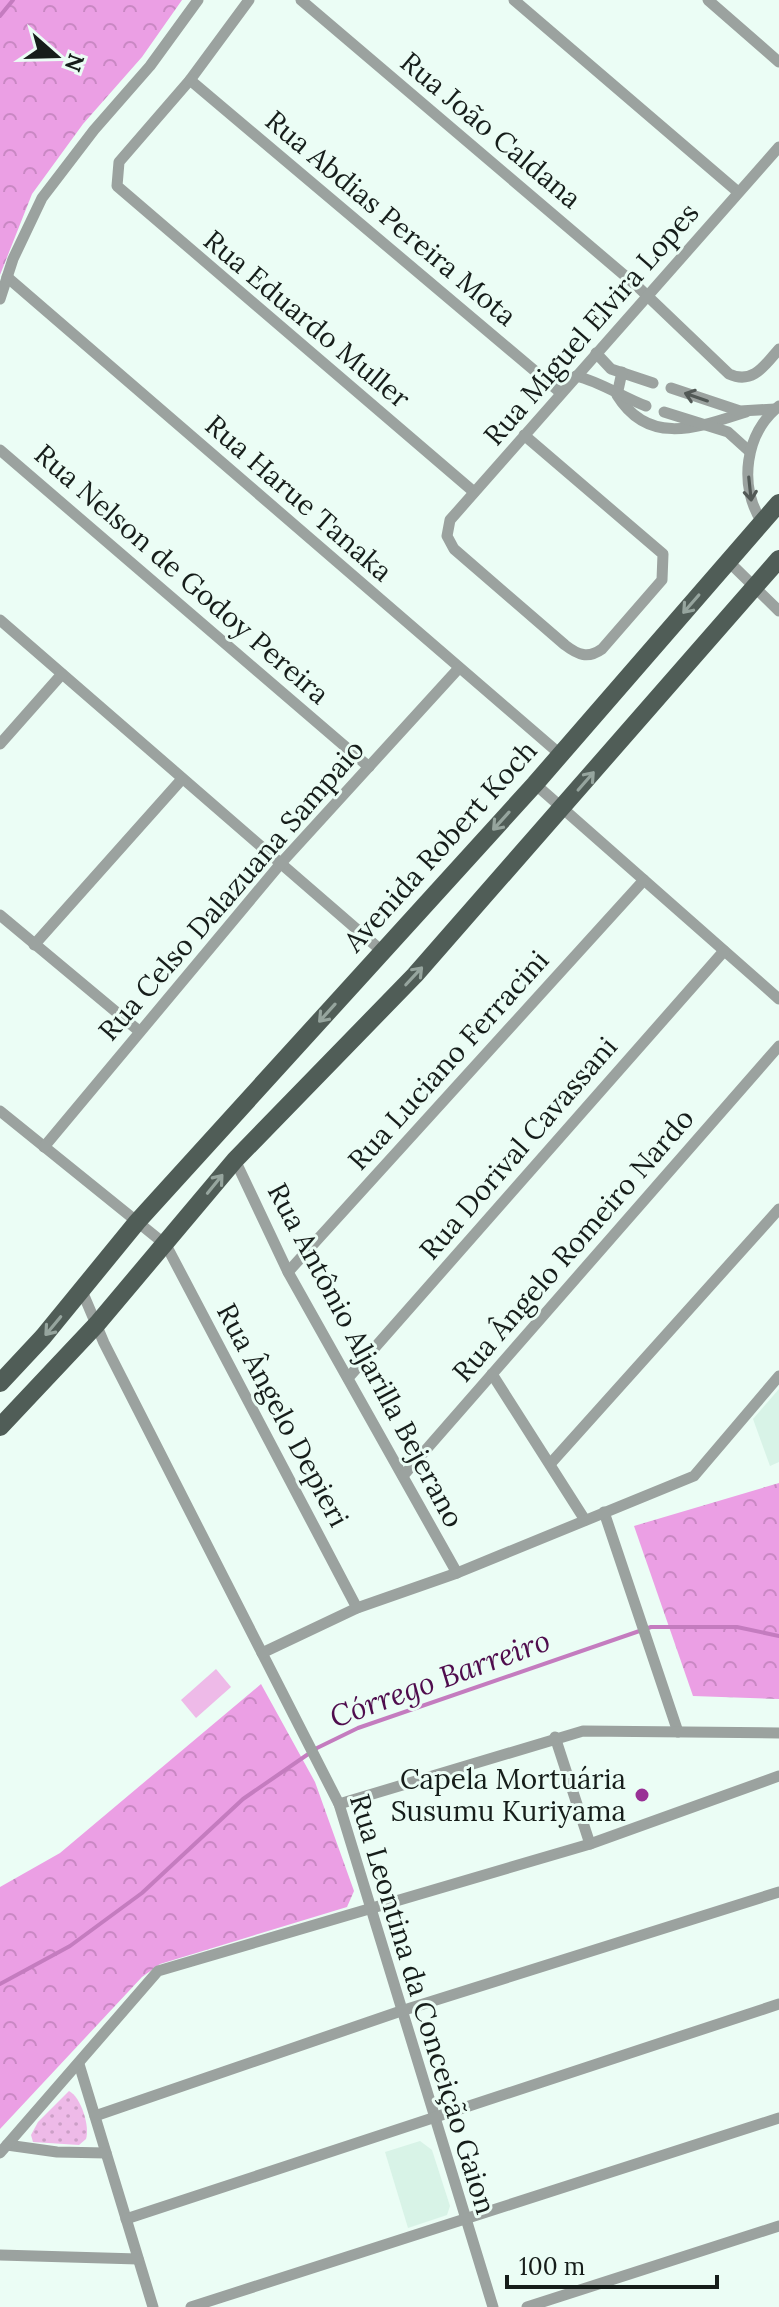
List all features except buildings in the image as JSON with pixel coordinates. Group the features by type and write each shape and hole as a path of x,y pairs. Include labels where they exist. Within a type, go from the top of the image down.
{"main road":[{"name":"Avenida Robert Koch","path":"0,1383 82,1291 137,1222 561,755 779,503"},
{"path":"0,1427 97,1324 235,1160 415,975 779,559"}],"street":[{"path":"0,299 26,229 48,189 150,66 198,0"},
{"path":"190,80 249,0"},
{"name":"Rua João Caldana","path":"301,0 637,286 647,299 729,374 742,378 759,371 779,349"},
{"path":"514,0 738,192"},
{"path":"708,0 779,62"},
{"name":"Rua Eduardo Muller","path":"190,80 119,162 116,178 121,193 474,492"},
{"name":"Rua Abdias Pereira Mota","path":"190,80 561,393"},
{"name":"Rua Miguel Elvira Lopes","path":"524,435 659,548 665,561 662,580 602,649 591,655 580,655 454,549 447,536 450,520 474,492 524,435 576,376 596,353 647,299 779,147"},
{"name":"Rua Harue Tanaka","path":"7,277 561,755"},
{"path":"596,353 607,366 653,383"},
{"path":"622,372 617,395 627,412 641,422 668,429 705,425 746,412 777,407"},
{"path":"576,376 646,406"},
{"path":"671,388 746,412"},
{"path":"762,522 751,502 749,451 759,429 777,407"},
{"path":"664,412 734,435 749,451"},
{"name":"Rua Nelson de Godoy Pereira","path":"0,450 369,767"},
{"path":"728,561 779,611"},
{"path":"0,620 383,952"},
{"name":"Rua Celso Dalazuana Sampaio","path":"44,1147 282,862 459,668"},
{"path":"0,744 62,674"},
{"path":"34,945 182,779"},
{"path":"535,784 779,999"},
{"name":"Rua Luciano Ferracini","path":"288,1272 644,880"},
{"path":"0,915 139,1031"},
{"name":"Rua Dorival Cavassani","path":"348,1378 724,951"},
{"name":"Rua Ângelo Romeiro Nardo","path":"403,1476 779,1046"},
{"path":"0,1111 166,1245"},
{"name":"Rua Antônio Aljarilla Bejerano","path":"235,1160 288,1272 457,1573"},
{"path":"551,1463 779,1209"},
{"name":"Rua Ângelo Depieri","path":"166,1245 357,1608"},
{"name":"Rua Leontina da Conceição Gaion","path":"82,1291 339,1804 493,2307"},
{"path":"492,1374 585,1520"},
{"path":"262,1653 357,1608 457,1573 694,1476 779,1376"},
{"path":"604,1512 678,1732"},
{"path":"339,1804 583,1731 779,1733"},
{"path":"555,1737 590,1844"},
{"path":"4,2149 158,1971 371,1911 590,1844 779,1776"},
{"path":"95,2116 401,2011 779,1892"},
{"path":"126,2219 433,2115 779,2004"},
{"path":"79,2064 153,2307"},
{"path":"191,2307 779,2118"},
{"path":"4,2149 106,2153"},
{"path":"527,2307 779,2226"},
{"path":"0,2255 138,2259"}],"shaded area":[{"path":"779,1389 779,1462 770,1466 753,1419"},
{"path":"216,1669 231,1687 196,1718 181,1700"},
{"path":"69,2091 84,2112 86,2139 79,2145 33,2142 31,2135 38,2122"},
{"path":"420,2141 432,2150 450,2206 447,2215 408,2228 385,2152"}],"green space":[{"path":"0,0 182,0 142,57 83,124 32,194 0,275"},
{"path":"779,1483 779,1699 693,1696 634,1526"},
{"path":"261,1684 315,1782 354,1891 347,1907 160,1964 142,1977 0,2129 0,1887 60,1853"}],"waterway":[{"path":"0,16 13,0"},
{"name":"Córrego Barreiro","path":"0,1984 70,1946 142,1893 243,1799 317,1748 358,1728 651,1627 737,1627 779,1636"}],"place":[{"name":"Capela Mortuária Susumu Kuriyama","path":"642,1795"}]}
